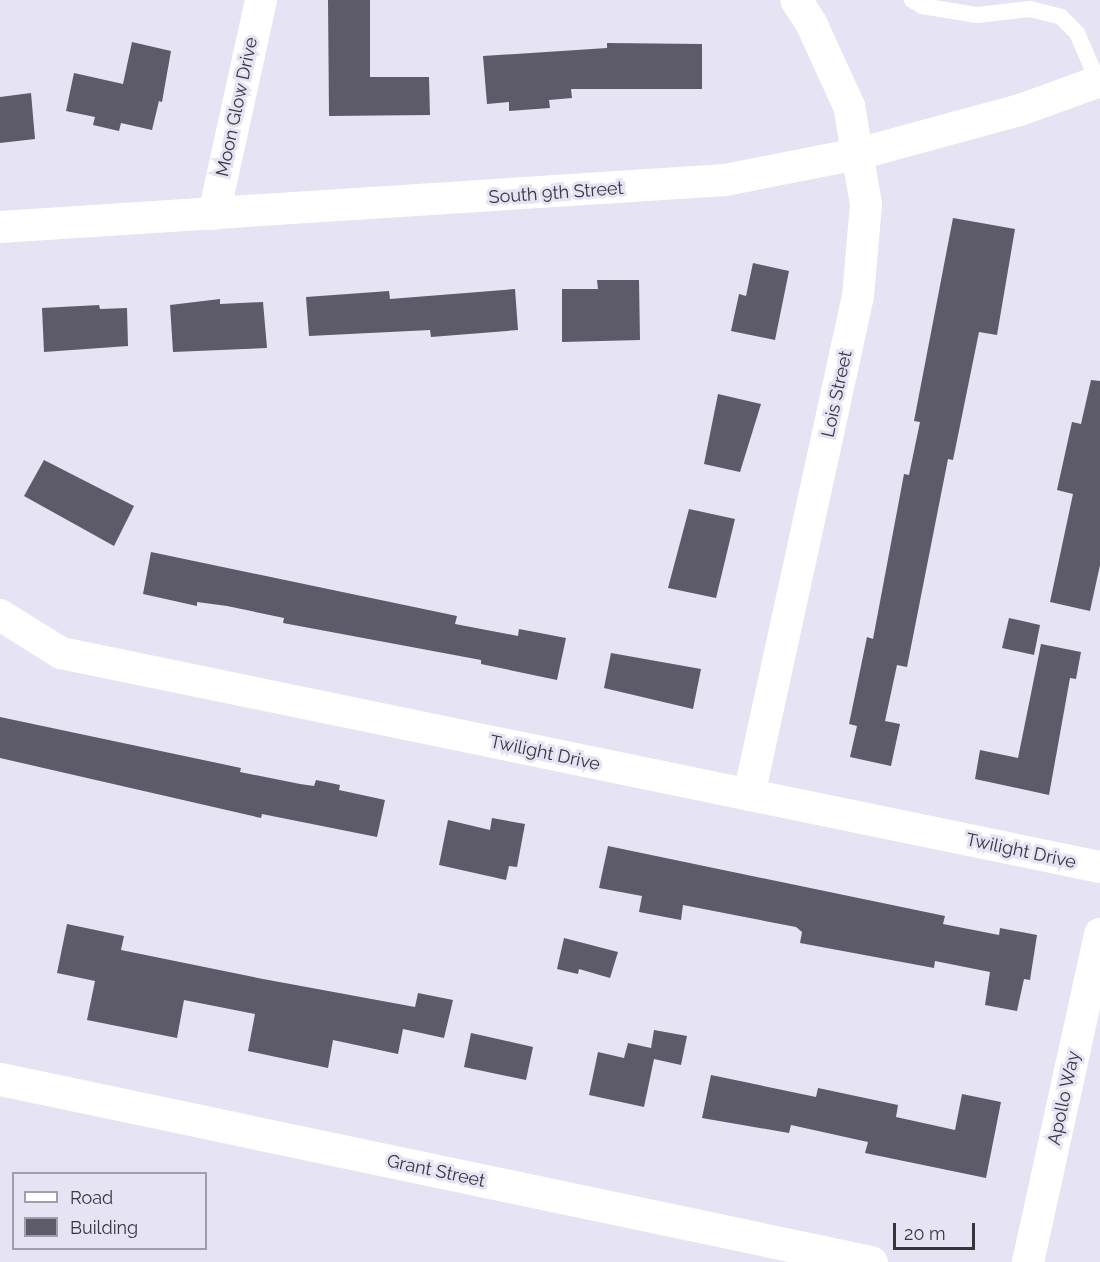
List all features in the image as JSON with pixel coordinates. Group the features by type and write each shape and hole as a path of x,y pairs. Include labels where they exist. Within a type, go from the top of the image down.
{"street":[{"name":"Moon Glow Drive","path":"214,214 261,0"},
{"name":"Lois Street","path":"749,795 858,296 866,204 849,106 811,23 796,0"},
{"name":"South 9th Street","path":"0,227 725,180 858,154 1020,110 1099,84"},
{"name":"Twilight Drive","path":"0,615 61,653 1100,867"},
{"name":"Apollo Way","path":"1029,1262 1100,934"},
{"name":"Grant Street","path":"0,1079 871,1262"}],"lane":[{"path":"912,0 922,6 977,15 1030,9 1061,17 1077,33 1099,84"}],"building":[{"path":"328,0 370,0 370,77 429,77 430,115 329,116"},
{"path":"132,42 171,51 162,102 159,101 152,130 121,123 119,131 93,125 95,117 66,111 74,73 123,84"},
{"path":"607,43 702,44 702,89 571,89 572,98 549,100 550,108 509,111 509,102 487,104 483,56 607,48"},
{"path":"31,93 35,139 0,143 0,97"},
{"path":"953,218 1015,229 997,335 979,332 953,460 948,459 907,667 897,665 885,721 900,724 891,766 850,757 857,726 849,724 867,637 873,639 904,474 909,475 920,422 914,421"},
{"path":"753,263 789,271 775,340 731,331 739,294 746,296"},
{"path":"597,280 639,280 640,340 562,342 562,289 598,289"},
{"path":"515,289 518,330 431,337 430,330 309,336 306,297 389,291 390,299"},
{"path":"220,299 220,304 263,302 267,348 173,352 170,305"},
{"path":"99,305 100,309 127,308 128,346 44,352 42,308"},
{"path":"1091,380 1100,381 1100,565 1090,611 1050,602 1073,494 1057,490 1072,422 1081,424"},
{"path":"718,394 761,404 740,472 704,464"},
{"path":"44,460 134,506 114,546 24,496"},
{"path":"689,509 735,519 716,598 668,588"},
{"path":"151,552 457,616 455,624 518,636 519,629 566,638 557,680 481,664 481,660 283,623 284,618 227,606 197,602 197,606 143,594"},
{"path":"1009,618 1040,625 1034,655 1002,648"},
{"path":"1041,644 1081,652 1076,679 1070,678 1049,795 975,779 980,750 1018,758"},
{"path":"611,653 701,669 693,709 604,688"},
{"path":"0,717 241,768 240,772 300,784 314,786 316,780 340,785 339,790 385,800 377,837 262,814 261,818 0,758"},
{"path":"492,818 525,824 517,867 509,866 506,880 439,865 448,820 490,830"},
{"path":"608,846 945,916 943,924 999,935 1000,928 1037,935 1030,980 1024,979 1017,1011 985,1005 990,972 935,961 934,968 800,943 802,932 796,927 683,905 681,920 639,912 642,896 599,888"},
{"path":"67,924 124,936 121,950 263,979 415,1007 418,993 453,1000 444,1038 403,1029 398,1054 333,1040 328,1068 248,1051 255,1014 184,1000 177,1038 87,1020 95,981 57,973"},
{"path":"564,938 618,952 610,978 579,969 578,974 557,969"},
{"path":"654,1030 687,1036 681,1065 654,1059 644,1107 589,1095 598,1052 624,1058 628,1043 651,1048"},
{"path":"471,1033 533,1047 526,1080 464,1067"},
{"path":"711,1075 816,1097 818,1088 898,1105 896,1117 955,1130 962,1094 1001,1102 986,1178 865,1153 868,1142 791,1125 789,1133 702,1118"}]}
